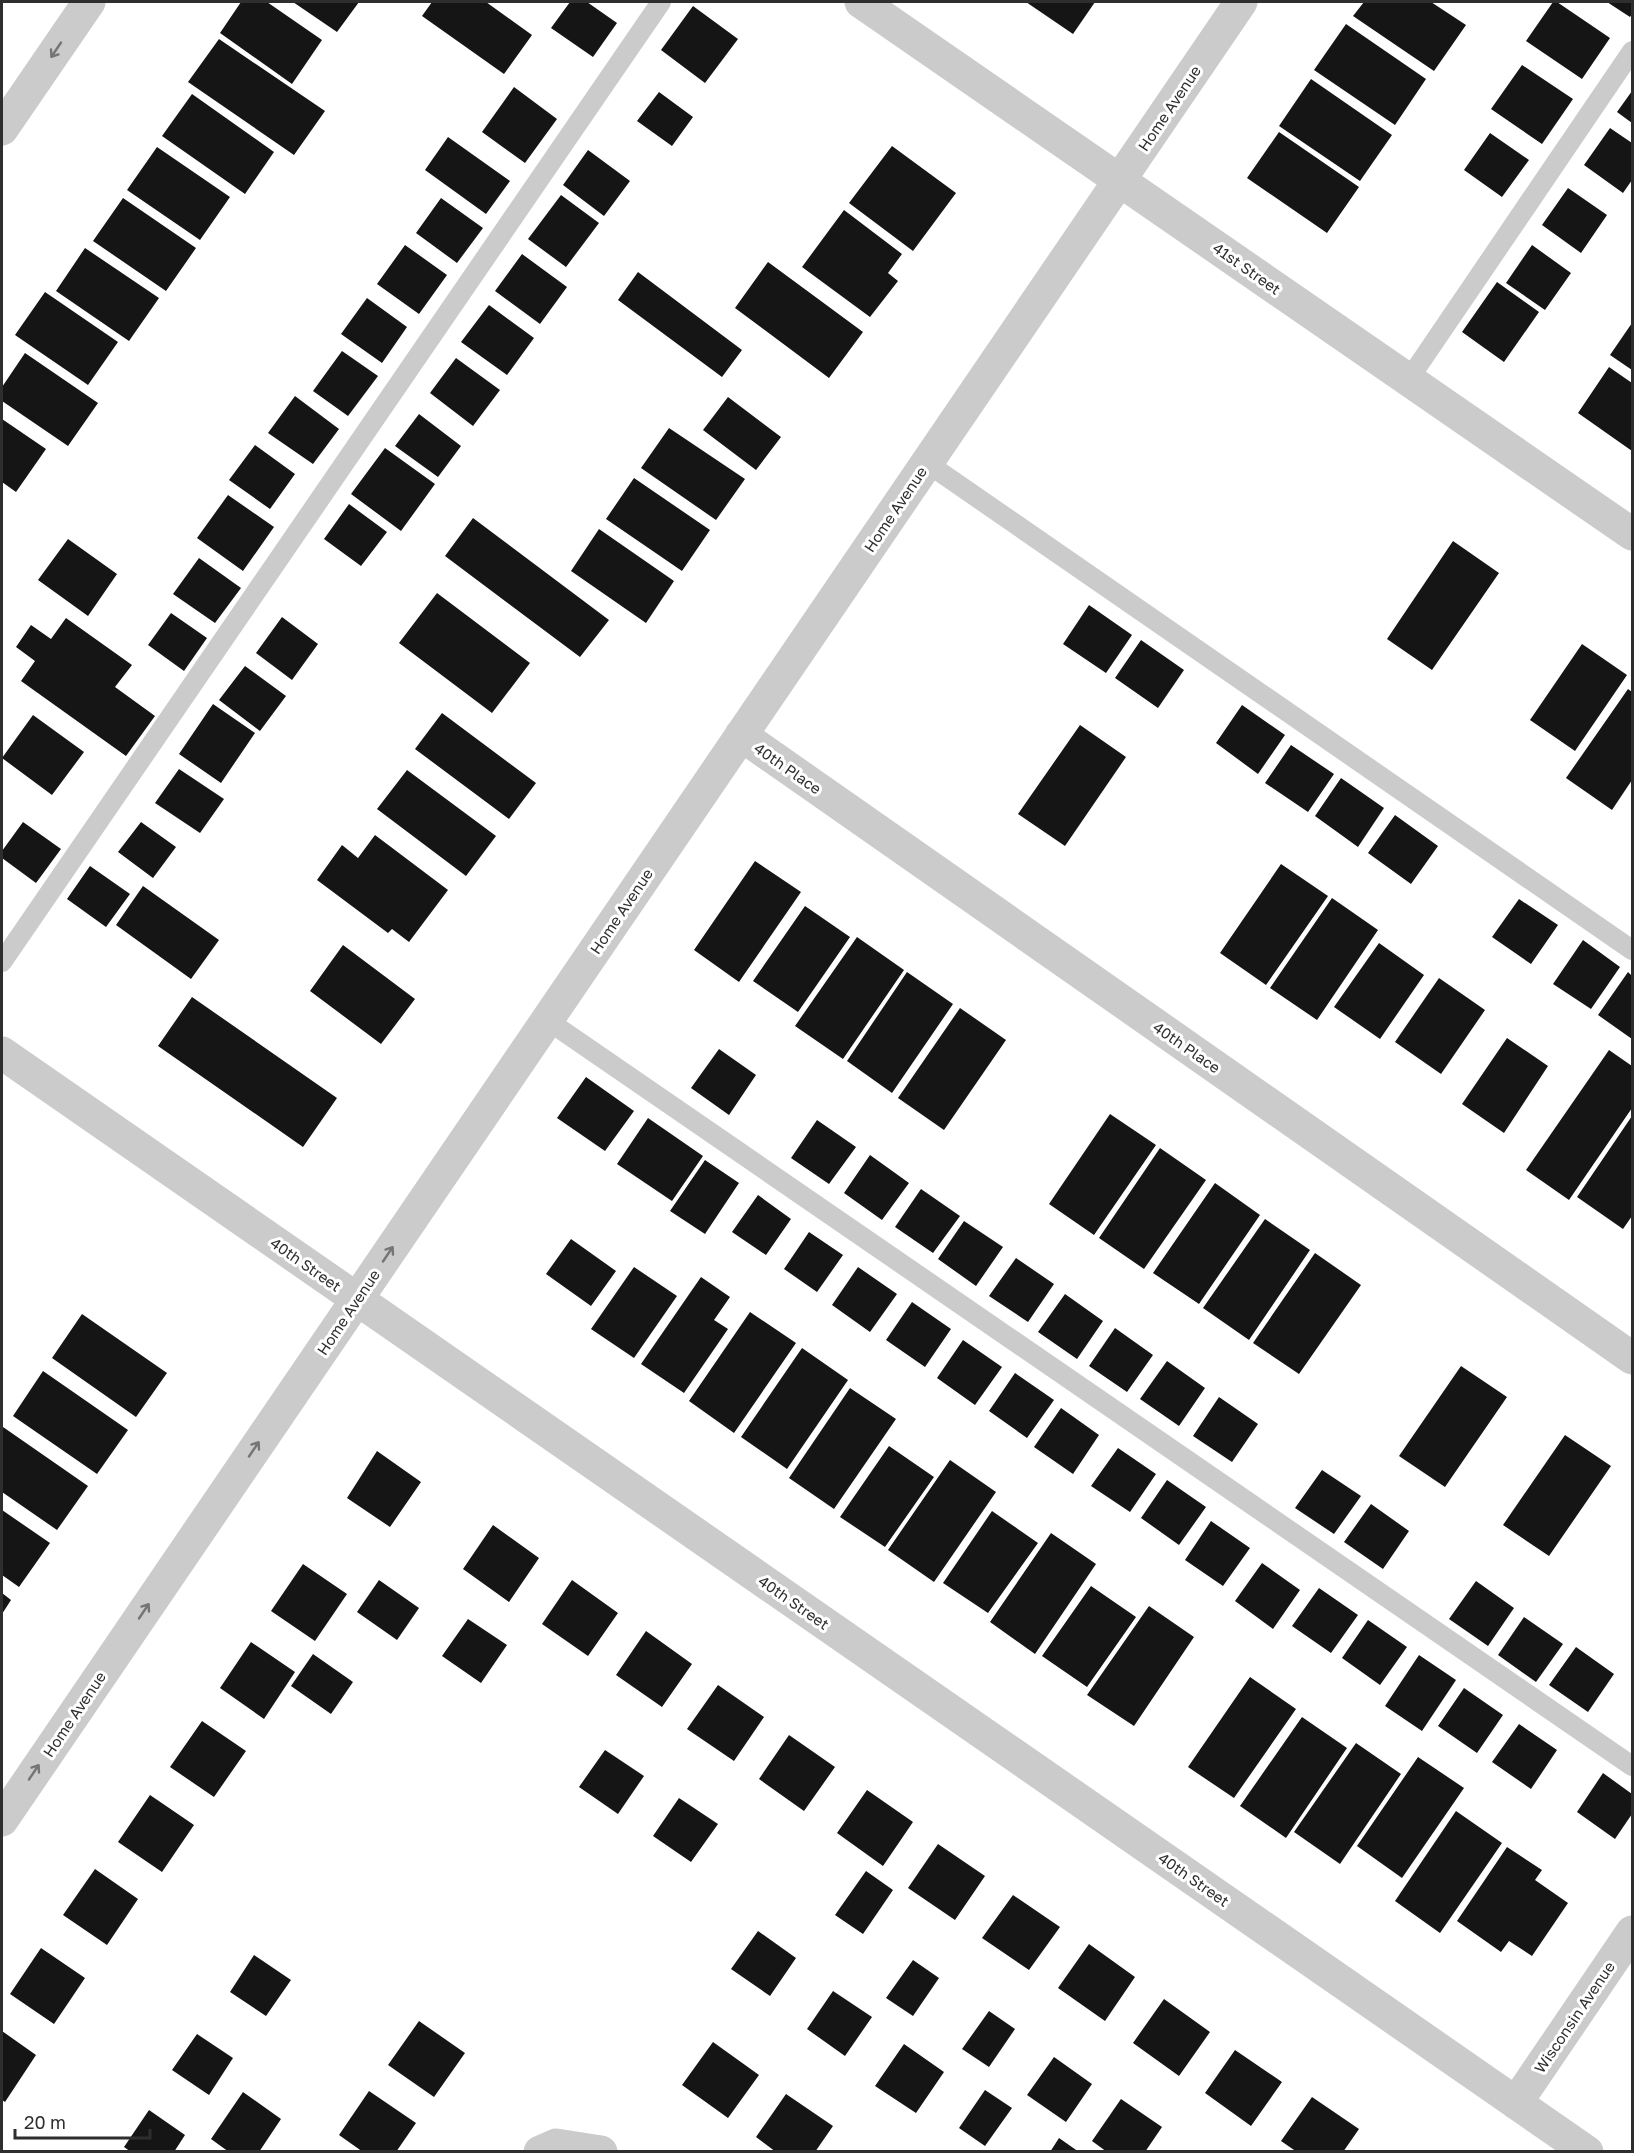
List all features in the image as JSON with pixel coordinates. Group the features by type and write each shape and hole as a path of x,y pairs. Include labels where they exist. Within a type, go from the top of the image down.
{"street":[{"path":"2,129 89,2"},
{"name":"41st Street","path":"861,2 1632,534"},
{"name":"Home Avenue","path":"2,1820 1241,2"},
{"name":"40th Place","path":"741,735 1632,1358"},
{"name":"40th Street","path":"2,1053 1587,2151"},
{"name":"Wisconsin Avenue","path":"1516,2103 1632,1932"},
{"path":"548,2148 601,2151"}],"lane":[{"path":"2,962 661,2"},
{"path":"1409,379 1632,51"},
{"path":"927,463 1632,950"},
{"path":"547,1020 1632,1766"}],"building":[{"path":"241,2 267,2 322,40 292,84 220,33"},
{"path":"293,2 359,2 337,32"},
{"path":"432,2 486,2 532,35 504,74 422,16"},
{"path":"570,2 587,2 617,23 593,57 551,28"},
{"path":"1026,2 1095,2 1073,34"},
{"path":"1364,2 1431,2 1466,25 1434,71 1353,16"},
{"path":"1553,2 1557,2 1610,38 1582,79 1526,41"},
{"path":"1607,2 1632,2 1632,14 1630,17"},
{"path":"693,6 738,39 705,83 661,50"},
{"path":"1346,24 1426,79 1395,125 1314,70"},
{"path":"219,39 325,111 294,155 188,82"},
{"path":"1522,65 1573,99 1542,144 1491,109"},
{"path":"1311,79 1392,135 1360,181 1279,126"},
{"path":"514,87 557,119 525,163 482,132"},
{"path":"1632,91 1632,123 1617,112"},
{"path":"659,92 693,117 672,146 637,121"},
{"path":"192,94 274,152 245,194 162,136"},
{"path":"1610,128 1632,143 1632,180 1623,193 1584,165"},
{"path":"1279,132 1359,187 1327,233 1247,178"},
{"path":"1490,133 1529,160 1502,197 1464,170"},
{"path":"448,137 510,181 486,214 425,170"},
{"path":"892,146 956,193 913,251 849,203"},
{"path":"157,147 230,197 200,240 127,190"},
{"path":"588,150 630,181 604,216 563,185"},
{"path":"1568,188 1607,215 1581,253 1542,225"},
{"path":"561,195 599,223 566,267 528,239"},
{"path":"123,198 196,248 166,291 93,241"},
{"path":"441,198 483,228 457,263 416,233"},
{"path":"844,210 902,254 888,273 898,281 870,317 802,267"},
{"path":"405,245 447,275 419,314 377,284"},
{"path":"1532,245 1571,273 1545,310 1506,283"},
{"path":"85,248 159,298 129,341 56,291"},
{"path":"522,254 567,287 540,324 495,291"},
{"path":"768,262 863,332 829,378 735,308"},
{"path":"638,272 742,350 722,377 618,300"},
{"path":"1497,282 1539,312 1504,362 1462,332"},
{"path":"45,292 118,342 88,385 15,335"},
{"path":"367,298 407,327 382,363 341,334"},
{"path":"489,305 534,338 507,375 461,342"},
{"path":"1632,323 1632,370 1610,355"},
{"path":"342,351 378,376 348,416 313,391"},
{"path":"25,353 98,403 68,446 2,401 2,387"},
{"path":"456,358 500,390 473,426 430,393"},
{"path":"1609,367 1632,383 1632,451 1578,413"},
{"path":"295,396 339,429 313,464 268,433"},
{"path":"728,397 781,437 756,470 703,430"},
{"path":"419,414 461,446 438,477 395,446"},
{"path":"2,419 46,449 16,492 2,482"},
{"path":"669,428 745,479 716,520 641,468"},
{"path":"255,445 295,474 270,509 229,480"},
{"path":"385,448 435,484 401,531 351,494"},
{"path":"634,478 710,530 682,571 606,519"},
{"path":"228,495 274,527 243,571 197,538"},
{"path":"349,504 387,532 361,566 324,539"},
{"path":"473,518 609,620 580,657 445,556"},
{"path":"599,529 674,581 646,623 571,571"},
{"path":"68,539 117,574 88,616 38,580"},
{"path":"1453,541 1499,573 1432,670 1387,639"},
{"path":"199,558 241,588 215,623 173,594"},
{"path":"437,593 530,663 492,713 399,643"},
{"path":"1089,605 1132,635 1106,673 1063,644"},
{"path":"171,613 207,638 184,671 148,645"},
{"path":"282,617 318,644 292,680 256,653"},
{"path":"66,618 132,665 115,687 155,716 126,756 21,681 35,661 16,647 31,625 51,639"},
{"path":"1141,640 1184,670 1158,708 1115,678"},
{"path":"1582,644 1627,675 1575,751 1530,720"},
{"path":"245,666 286,696 260,731 219,700"},
{"path":"1628,689 1632,692 1632,780 1612,810 1566,778"},
{"path":"213,704 255,733 221,783 179,754"},
{"path":"1242,705 1285,735 1258,774 1216,743"},
{"path":"442,713 536,783 509,819 415,749"},
{"path":"33,715 84,752 52,795 2,758"},
{"path":"1080,725 1126,757 1065,846 1018,814"},
{"path":"1291,745 1334,774 1308,812 1265,783"},
{"path":"179,769 224,799 200,833 155,803"},
{"path":"407,770 496,836 466,876 377,809"},
{"path":"1341,778 1384,808 1358,847 1315,816"},
{"path":"1395,815 1438,846 1411,884 1368,853"},
{"path":"23,822 61,849 36,883 2,858 2,851"},
{"path":"141,822 176,847 153,878 118,852"},
{"path":"375,835 448,890 409,942 392,929 388,933 317,880 342,845 358,858"},
{"path":"755,861 801,892 739,982 694,950"},
{"path":"1281,864 1328,896 1266,985 1220,953"},
{"path":"90,866 130,894 106,927 67,899"},
{"path":"143,886 219,940 191,979 116,925"},
{"path":"1332,898 1378,930 1317,1020 1270,988"},
{"path":"1519,899 1558,925 1531,964 1492,937"},
{"path":"805,906 850,937 798,1012 753,981"},
{"path":"857,937 904,970 843,1059 795,1026"},
{"path":"1583,940 1620,967 1591,1009 1553,984"},
{"path":"1379,943 1424,975 1380,1039 1334,1007"},
{"path":"343,945 415,999 381,1044 310,991"},
{"path":"907,972 953,1004 892,1093 847,1061"},
{"path":"1628,972 1632,976 1632,1039 1598,1015"},
{"path":"1439,978 1485,1010 1441,1074 1395,1042"},
{"path":"192,997 337,1098 303,1147 158,1046"},
{"path":"960,1008 1006,1040 944,1130 898,1098"},
{"path":"1507,1038 1548,1066 1504,1133 1462,1104"},
{"path":"719,1049 756,1075 729,1115 691,1088"},
{"path":"1609,1050 1632,1066 1632,1108 1569,1200 1526,1170"},
{"path":"586,1077 634,1111 605,1151 557,1118"},
{"path":"1110,1114 1156,1145 1094,1235 1049,1204"},
{"path":"1632,1116 1632,1216 1623,1229 1577,1197"},
{"path":"648,1118 703,1156 672,1201 617,1164"},
{"path":"817,1120 856,1147 829,1184 791,1158"},
{"path":"1160,1148 1206,1180 1144,1269 1099,1238"},
{"path":"870,1155 909,1183 882,1220 844,1193"},
{"path":"705,1160 739,1183 705,1234 670,1211"},
{"path":"1215,1183 1260,1215 1199,1304 1153,1273"},
{"path":"921,1189 960,1216 933,1253 895,1227"},
{"path":"758,1195 791,1219 766,1255 732,1232"},
{"path":"1265,1219 1310,1250 1249,1340 1203,1308"},
{"path":"964,1221 1003,1247 976,1286 938,1259"},
{"path":"809,1232 843,1255 817,1292 784,1269"},
{"path":"571,1239 616,1271 591,1306 546,1274"},
{"path":"1315,1253 1361,1285 1299,1374 1253,1343"},
{"path":"1016,1258 1054,1284 1028,1322 989,1296"},
{"path":"634,1267 677,1296 634,1358 591,1329"},
{"path":"858,1267 897,1294 870,1332 832,1305"},
{"path":"701,1277 730,1297 714,1320 728,1329 684,1393 641,1364"},
{"path":"1065,1294 1103,1321 1077,1359 1038,1332"},
{"path":"912,1302 951,1329 925,1367 886,1340"},
{"path":"750,1312 796,1343 734,1433 689,1401"},
{"path":"82,1314 167,1373 136,1417 52,1358"},
{"path":"1115,1328 1153,1355 1127,1392 1089,1366"},
{"path":"963,1340 1002,1367 975,1405 937,1378"},
{"path":"802,1348 848,1380 787,1469 741,1437"},
{"path":"1167,1361 1205,1388 1179,1426 1140,1399"},
{"path":"1461,1366 1507,1397 1445,1487 1399,1456"},
{"path":"43,1371 128,1430 97,1474 13,1416"},
{"path":"1015,1373 1054,1400 1027,1438 989,1411"},
{"path":"850,1388 896,1419 834,1509 789,1478"},
{"path":"1219,1397 1258,1424 1232,1462 1193,1436"},
{"path":"1061,1408 1099,1435 1073,1474 1034,1447"},
{"path":"3,1427 88,1486 57,1530 2,1492"},
{"path":"1565,1435 1611,1466 1549,1556 1503,1525"},
{"path":"889,1446 934,1477 885,1547 840,1517"},
{"path":"1118,1448 1156,1474 1130,1512 1091,1486"},
{"path":"377,1451 421,1482 390,1527 347,1498"},
{"path":"950,1460 996,1492 934,1582 888,1550"},
{"path":"1322,1470 1361,1496 1334,1534 1295,1508"},
{"path":"1167,1480 1206,1507 1179,1545 1141,1518"},
{"path":"1371,1504 1409,1531 1383,1569 1344,1542"},
{"path":"2,1510 50,1543 19,1587 2,1575"},
{"path":"992,1511 1038,1543 988,1613 943,1583"},
{"path":"1211,1521 1250,1548 1223,1586 1185,1560"},
{"path":"493,1525 539,1558 509,1602 463,1569"},
{"path":"1051,1533 1096,1564 1035,1654 990,1622"},
{"path":"1262,1563 1300,1590 1273,1629 1235,1601"},
{"path":"303,1564 347,1594 315,1641 271,1611"},
{"path":"379,1580 419,1608 397,1640 357,1612"},
{"path":"572,1580 618,1613 588,1656 542,1624"},
{"path":"1476,1581 1514,1608 1488,1646 1449,1619"},
{"path":"1091,1586 1136,1617 1087,1687 1042,1656"},
{"path":"1319,1588 1358,1615 1331,1653 1292,1626"},
{"path":"2,1593 11,1600 2,1614"},
{"path":"1149,1606 1194,1637 1134,1726 1087,1695"},
{"path":"1524,1617 1563,1644 1536,1682 1498,1655"},
{"path":"468,1619 507,1645 481,1683 442,1656"},
{"path":"1368,1620 1407,1647 1380,1685 1342,1658"},
{"path":"646,1631 692,1664 662,1707 616,1675"},
{"path":"251,1642 295,1672 264,1719 220,1688"},
{"path":"1576,1647 1614,1674 1588,1712 1549,1685"},
{"path":"313,1654 353,1682 331,1714 291,1686"},
{"path":"1419,1655 1456,1680 1422,1731 1385,1706"},
{"path":"1250,1677 1296,1709 1234,1798 1188,1767"},
{"path":"718,1685 764,1717 734,1761 687,1729"},
{"path":"1464,1688 1503,1715 1477,1753 1438,1726"},
{"path":"1302,1717 1347,1748 1286,1838 1240,1806"},
{"path":"202,1721 246,1751 214,1797 170,1767"},
{"path":"1519,1724 1557,1750 1531,1789 1492,1762"},
{"path":"789,1735 835,1767 804,1811 759,1779"},
{"path":"1356,1743 1401,1774 1340,1864 1294,1832"},
{"path":"605,1750 644,1776 618,1814 579,1787"},
{"path":"1418,1757 1464,1788 1402,1878 1357,1846"},
{"path":"1603,1773 1632,1794 1632,1814 1615,1839 1577,1812"},
{"path":"867,1790 913,1822 883,1866 837,1833"},
{"path":"150,1795 194,1825 162,1872 118,1842"},
{"path":"679,1798 718,1824 691,1862 653,1836"},
{"path":"1456,1811 1502,1843 1440,1933 1395,1901"},
{"path":"938,1844 985,1876 955,1920 908,1888"},
{"path":"1507,1847 1542,1870 1535,1880 1568,1903 1532,1956 1509,1941 1501,1952 1457,1921"},
{"path":"95,1869 138,1899 107,1945 63,1915"},
{"path":"866,1871 893,1890 863,1934 835,1915"},
{"path":"1013,1895 1060,1927 1029,1970 982,1938"},
{"path":"758,1931 796,1958 770,1996 731,1969"},
{"path":"1089,1944 1135,1977 1105,2021 1058,1988"},
{"path":"41,1948 85,1978 54,2024 10,1994"},
{"path":"254,1955 291,1980 266,2016 230,1992"},
{"path":"913,1960 939,1978 913,2016 886,1998"},
{"path":"833,1991 872,2017 845,2056 807,2029"},
{"path":"1164,1999 1210,2032 1179,2076 1133,2043"},
{"path":"989,2011 1015,2029 989,2067 962,2049"},
{"path":"419,2021 465,2053 434,2097 388,2065"},
{"path":"2,2031 36,2055 5,2102 2,2100"},
{"path":"197,2034 233,2058 209,2095 172,2070"},
{"path":"713,2042 759,2075 728,2118 682,2085"},
{"path":"904,2044 944,2072 916,2113 875,2086"},
{"path":"1235,2050 1282,2082 1251,2126 1205,2093"},
{"path":"1054,2057 1092,2084 1066,2122 1027,2095"},
{"path":"985,2090 1012,2108 985,2146 959,2128"},
{"path":"369,2091 416,2123 396,2152 363,2152 339,2135"},
{"path":"243,2092 281,2119 259,2152 229,2152 211,2139"},
{"path":"786,2094 833,2126 815,2152 776,2152 756,2137"},
{"path":"1312,2097 1359,2129 1343,2152 1297,2152 1281,2141"},
{"path":"1121,2099 1162,2127 1145,2152 1107,2152 1092,2141"},
{"path":"149,2110 185,2135 174,2152 131,2152 124,2147"},
{"path":"1059,2138 1079,2152 1050,2152"}]}
